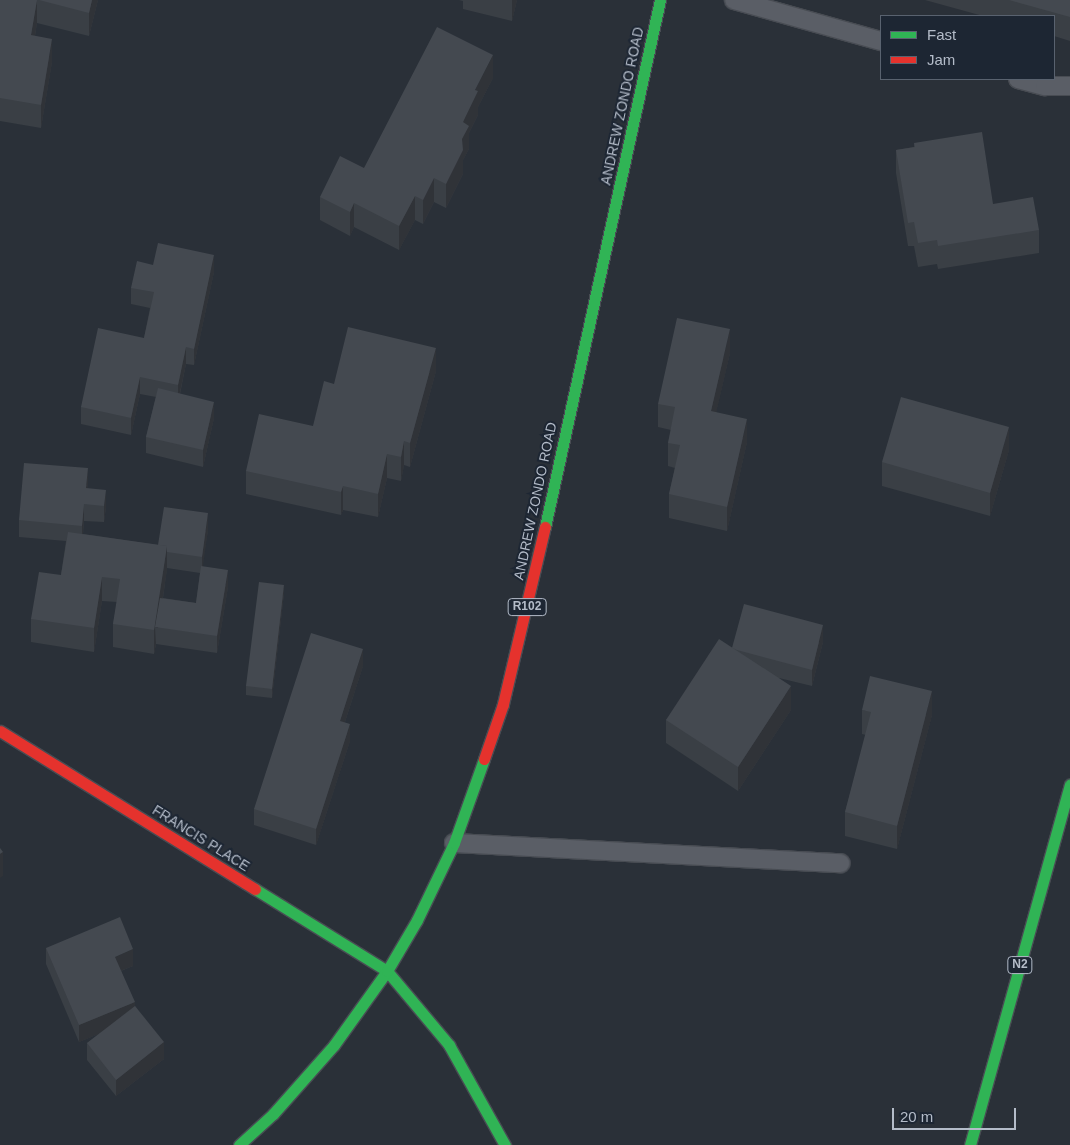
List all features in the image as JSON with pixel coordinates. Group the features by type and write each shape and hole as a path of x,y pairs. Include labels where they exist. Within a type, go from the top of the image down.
{"main road":[{"name":"ANDREW ZONDO ROAD","path":"239,1145 273,1114 317,1064 387,971 417,920 454,843 503,704 537,565 660,0"},
{"name":"FRANCIS PLACE","path":"0,731 387,971 449,1045 505,1145"},
{"name":"N2","path":"970,1145 1070,785"}],"lane":[{"path":"734,0 788,7 880,41"},
{"path":"1022,80 1045,86 1070,86"},
{"path":"454,843 840,863"}],"building":[{"path":"0,0 37,0 31,35 52,39 41,105 0,98"},
{"path":"39,0 92,0 89,13"},
{"path":"1009,0 1070,0 1070,17"},
{"path":"437,27 493,55 475,90 478,91 463,122 469,126 462,139 463,150 446,184 434,178 423,200 415,196 399,226 354,203 350,212 320,197 340,156 364,168"},
{"path":"982,132 993,204 1033,197 1039,230 938,246 937,240 918,243 914,222 908,223 896,150 915,147 914,143"},
{"path":"158,243 214,255 194,349 186,347 178,385 140,377 131,418 81,407 98,328 144,338 154,292 131,288 137,261 153,265"},
{"path":"677,318 730,329 711,411 747,419 727,507 669,494 680,445 668,443 675,407 658,404"},
{"path":"348,327 436,348 410,443 404,441 401,457 387,454 378,494 343,486 341,492 246,471 259,414 313,426 324,381 334,384"},
{"path":"158,388 214,402 203,450 146,437"},
{"path":"901,397 1009,427 990,493 882,462"},
{"path":"24,463 88,468 86,488 106,490 104,506 84,504 82,526 19,520"},
{"path":"164,507 208,513 202,557 167,552 167,546 158,545"},
{"path":"68,532 167,546 154,630 113,624 120,579 102,577 94,628 31,619 39,572 61,575"},
{"path":"201,566 228,570 217,636 155,627 160,598 196,603"},
{"path":"259,582 284,585 272,689 246,686"},
{"path":"744,604 823,625 812,670 732,648"},
{"path":"311,633 363,649 340,721 350,724 316,829 254,809"},
{"path":"719,639 791,686 738,767 666,720"},
{"path":"870,676 932,691 897,826 845,812 871,712 862,710"},
{"path":"120,917 133,949 115,957 135,1002 79,1025 46,948"},
{"path":"135,1006 164,1042 116,1080 87,1043"}],"traffic: fast":[{"path":"545,527 660,0"},
{"path":"239,1145 273,1114 334,1045 387,971 417,920 454,843 484,759"},
{"path":"970,1145 1070,785"},
{"path":"255,889 387,971 449,1045 505,1145"}],"traffic: jam":[{"path":"484,759 503,704 545,527"},
{"path":"0,731 255,889"}]}
